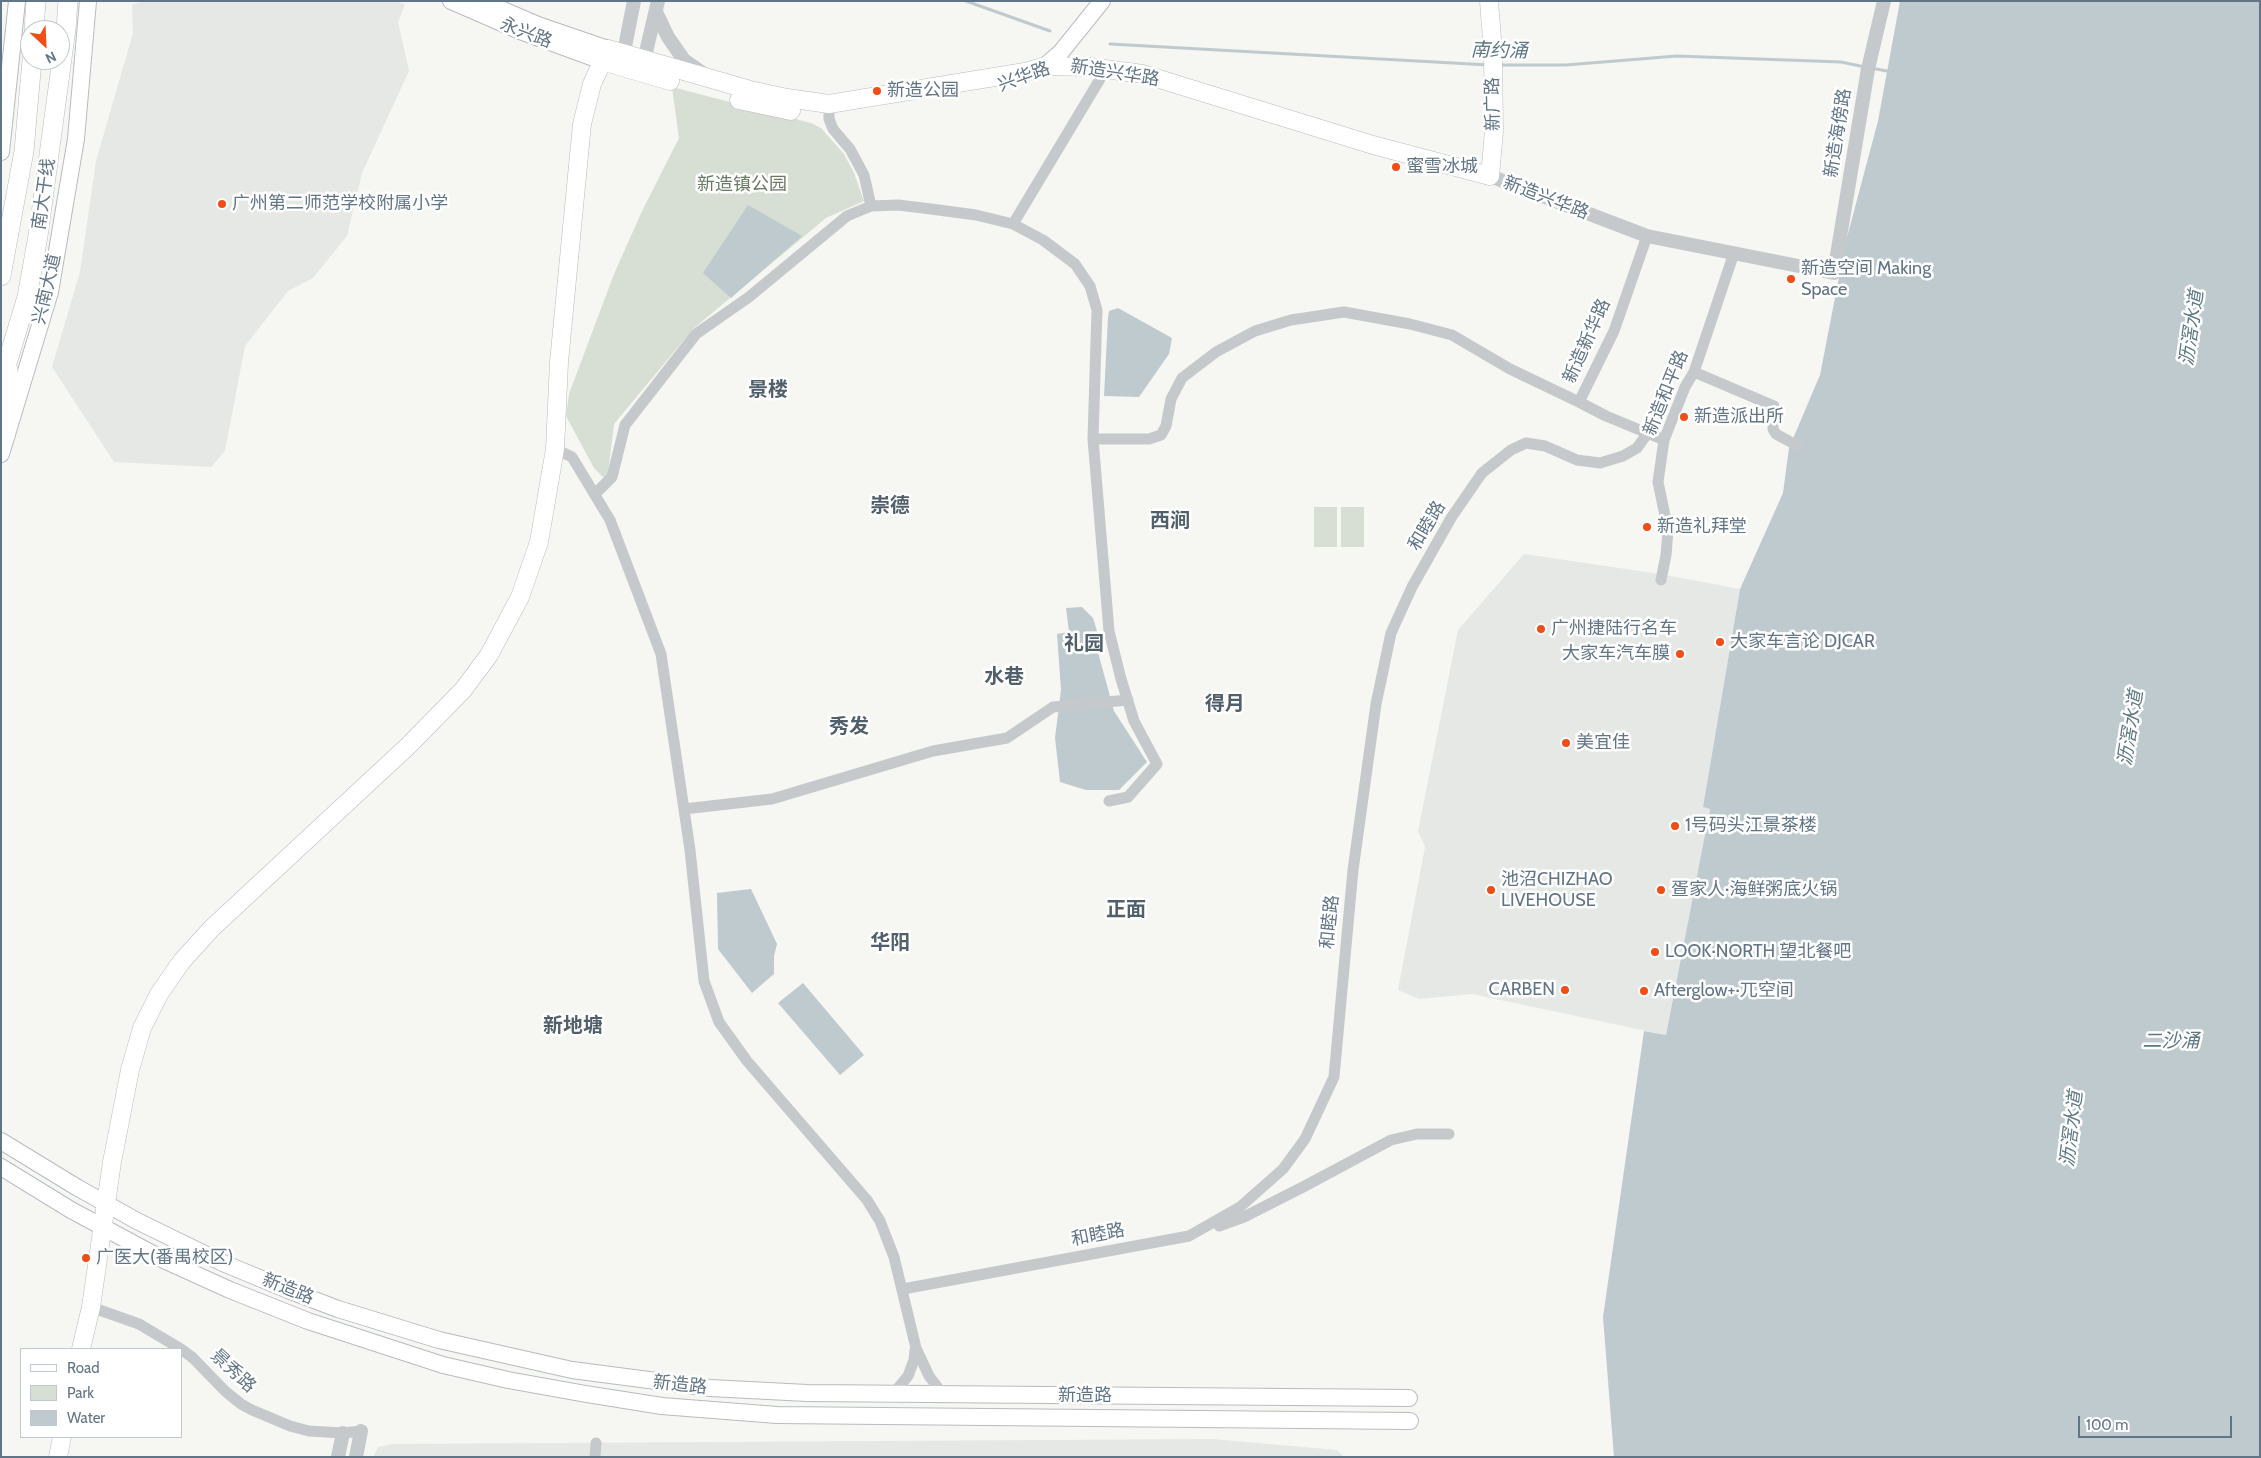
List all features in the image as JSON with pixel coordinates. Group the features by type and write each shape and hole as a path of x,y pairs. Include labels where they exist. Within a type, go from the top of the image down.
{"highway":[{"path":"35,20 36,1"},
{"name":"南大干线","path":"1,383 27,297 38,236 66,29 68,1"},
{"name":"南大干线","path":"1,276 24,151 31,70"},
{"path":"1,424 10,356"}],"main road":[{"path":"1,152 14,44 17,1"},
{"name":"兴南大道","path":"1,454 50,292 76,139 88,1"},
{"name":"永兴路","path":"451,1 520,31 613,58"},
{"name":"永兴路","path":"482,1 613,58"},
{"path":"1051,65 1102,1"},
{"path":"1051,65 1114,1"},
{"name":"新广路","path":"1489,1 1493,52 1493,152 1490,176"},
{"path":"81,1348 91,1306 105,1203 130,1070 142,1028 159,994 182,961 212,928 439,715 463,690 489,656 512,617 534,560 546,510 555,448 559,362 582,124 592,84 613,58"},
{"name":"兴华路","path":"613,58 763,106 803,113 1025,72 1051,65"},
{"name":"新造兴华路","path":"1051,65 1143,74 1372,145 1490,176"},
{"name":"兴华路","path":"642,66 829,109"},
{"name":"新造路","path":"1,1141 105,1203 223,1263 288,1290 338,1309 462,1346 572,1370 670,1384 790,1393 1409,1398"},
{"name":"新造路","path":"1,1167 166,1261 221,1286 308,1321 480,1374 620,1400 701,1410 777,1415 1410,1421"},
{"path":"58,1457 62,1438"}],"street":[{"path":"613,58 634,1"},
{"name":"新造海傍路","path":"1834,273 1868,69 1884,1"},
{"path":"642,66 657,7"},
{"path":"657,7 668,37 684,60 713,81"},
{"path":"1013,224 1106,69"},
{"path":"829,109 833,129 850,149 864,175 871,206"},
{"name":"新造兴华路","path":"1490,176 1647,236 1834,273"},
{"path":"595,494 612,477 625,425 696,334 749,297 847,216 871,206 898,205 931,209 976,215 1013,224 1043,240 1075,264 1090,286 1097,310 1093,439 1109,631 1134,721 1157,764 1128,797 1109,801"},
{"name":"新造新华路","path":"1647,236 1614,331 1579,402 1664,440"},
{"name":"新造和平路","path":"1662,580 1668,530 1658,482 1664,440 1684,387 1694,372 1734,253"},
{"path":"1093,439 1149,439 1161,435 1166,426 1170,399 1182,378 1216,352 1255,331 1291,320 1344,312 1410,324 1452,335 1510,369 1579,402"},
{"path":"1694,372 1774,406 1773,429 1776,434 1798,446"},
{"name":"和睦路","path":"903,1289 1189,1236 1240,1207 1283,1170 1305,1139 1334,1077 1353,870 1376,704 1391,633 1412,586 1451,518 1482,473 1511,450 1526,443 1545,446 1577,460 1600,463 1623,456 1637,448 1647,434"},
{"path":"555,448 572,458 610,520 661,654 684,809 704,981 719,1022 747,1061 867,1200 880,1221 894,1257 916,1348 931,1380 939,1389 950,1395"},
{"path":"684,809 772,799 933,751 1007,738 1053,707 1128,700"},
{"path":"1189,1236 1244,1217 1391,1140 1417,1134 1448,1134"},
{"name":"景秀路","path":"91,1306 139,1324 181,1348"},
{"path":"893,1394 908,1376 916,1348"},
{"name":"景秀路","path":"182,1349 225,1391 252,1410 290,1426 309,1431 343,1433 361,1431"},
{"path":"356,1457 361,1431"},
{"path":"338,1457 343,1433"},
{"path":"595,1457 596,1443"}],"shaded area":[{"name":"广州第二师范学校附属小学","path":"144,1 396,1 405,5 398,22 409,71 362,173 347,236 313,278 288,291 245,346 225,451 211,467 114,462 52,367 80,272 96,161 133,33 132,5"},
{"path":"1524,554 1660,574 1740,589 1703,807 1710,809 1666,1035 1472,994 1419,999 1398,990 1425,847 1418,831 1458,630"},
{"path":"1213,1439 1337,1450 1344,1457 373,1457 378,1447 391,1444"}],"green space":[{"name":"新造镇公园","path":"672,87 811,123 821,128 844,154 854,173 864,201 826,218 693,329 614,424 607,481 594,468 566,416 569,394 614,274 643,209 679,138"},
{"path":"1314,507 1337,507 1337,547 1314,547"},
{"path":"1341,507 1364,507 1364,547 1341,547"}],"water":[{"path":"1900,1 2260,1 2260,1457 1614,1457 1603,1317 1644,1031 1666,1035 1710,809 1703,807 1740,589 1783,493 1789,448 1820,375 1846,241 1878,121"},
{"path":"748,205 802,236 731,298 703,273"},
{"path":"1118,308 1172,338 1169,354 1139,397 1104,396 1108,317 1109,311"},
{"path":"1082,607 1093,618 1100,641 1099,656 1114,711 1147,762 1119,790 1086,790 1060,782 1055,738 1061,690 1057,634 1069,632 1066,608"},
{"path":"751,889 777,944 774,956 774,974 752,993 718,949 717,893"},
{"path":"803,983 864,1055 840,1075 778,1003"}],"waterway":[{"name":"南约涌","path":"966,1 1050,31"},
{"name":"南约涌","path":"1110,44 1489,65"},
{"name":"南约涌","path":"1500,65 1566,65 1677,56 1841,62 1865,67"},
{"name":"南约涌","path":"1871,68 1887,71"}],"place":[{"name":"新造公园","path":"877,91"},
{"name":"蜜雪冰城","path":"1396,167"},
{"name":"广州第二师范学校附属小学","path":"222,204"},
{"name":"新造空间 Making Space","path":"1791,279"},
{"name":"新造派出所","path":"1684,417"},
{"name":"新造礼拜堂","path":"1647,527"},
{"name":"广州捷陆行名车","path":"1541,629"},
{"name":"大家车言论 DJCAR","path":"1720,642"},
{"name":"大家车汽车膜","path":"1680,654"},
{"name":"美宜佳","path":"1566,743"},
{"name":"1号码头江景茶楼","path":"1675,826"},
{"name":"池沼CHIZHAO LIVEHOUSE","path":"1491,890"},
{"name":"疍家人·海鲜粥底火锅","path":"1661,890"},
{"name":"LOOK·NORTH 望北餐吧","path":"1655,952"},
{"name":"CARBEN","path":"1565,990"},
{"name":"Afterglow+·兀空间","path":"1644,991"},
{"name":"广医大(番禺校区)","path":"86,1258"}],"district":[{"name":"景楼","path":"768,390"},
{"name":"崇德","path":"890,506"},
{"name":"西涧","path":"1170,521"},
{"name":"礼园","path":"1084,644"},
{"name":"水巷","path":"1004,677"},
{"name":"得月","path":"1225,704"},
{"name":"秀发","path":"849,727"},
{"name":"正面","path":"1126,910"},
{"name":"华阳","path":"890,943"},
{"name":"新地塘","path":"573,1026"}],"water label":[{"name":"沥滘水道","path":"2192,328"},
{"name":"沥滘水道","path":"2131,728"},
{"name":"二沙涌","path":"2171,1041"},
{"name":"沥滘水道","path":"2072,1129"}]}
